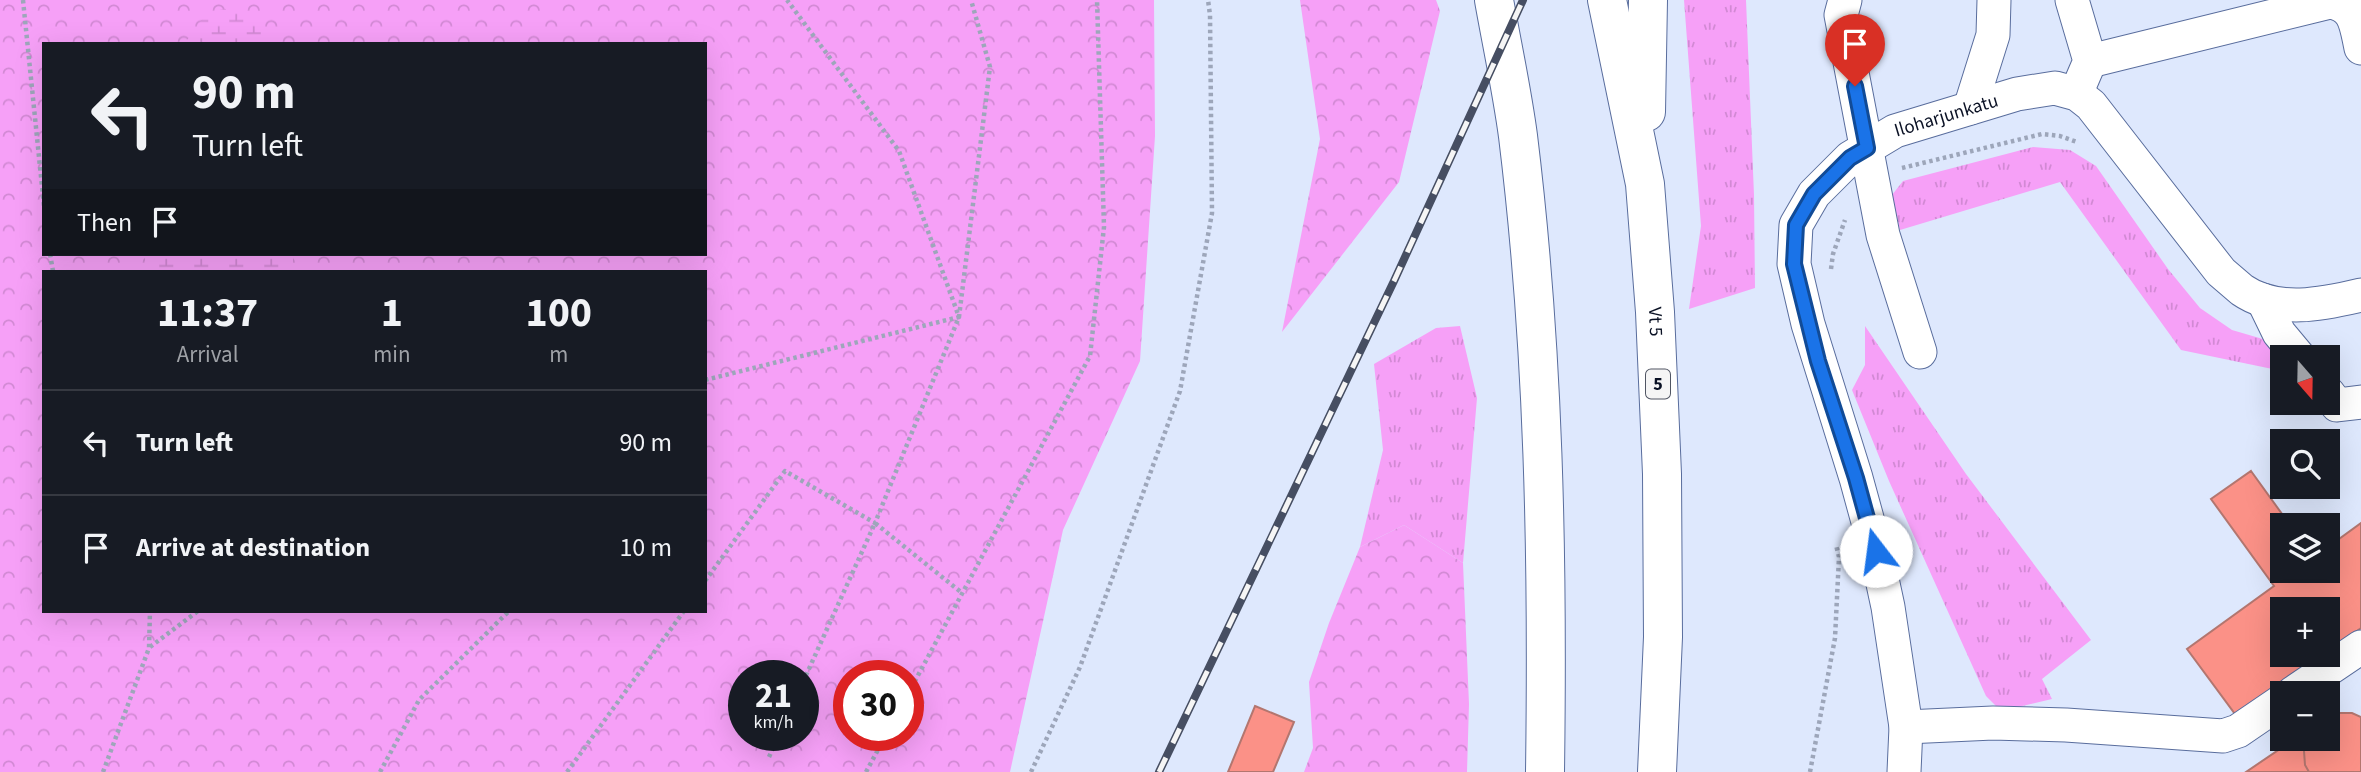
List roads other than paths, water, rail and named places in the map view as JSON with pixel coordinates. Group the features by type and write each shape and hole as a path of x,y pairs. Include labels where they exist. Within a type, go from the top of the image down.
{"highway":[{"path":"1483,0 1517,133"},
{"path":"1494,0 1517,133 1533,281 1542,421 1547,604 1545,772"},
{"name":"Vt 5","path":"1607,0 1645,184 1655,312 1662,474 1663,638 1657,772"},
{"path":"1645,184 1648,0"}],"street":[{"path":"1845,0 1841,15 1872,184 1883,235 1920,352"},
{"path":"1970,108 1993,35 1994,0"},
{"path":"2072,0 2090,61 2077,94 2108,124 2221,272 2243,290 2263,300 2299,306 2334,302 2361,295"},
{"path":"2090,61 2330,2 2342,4 2349,10 2355,22 2361,48"},
{"name":"Iloharjunkatu","path":"1903,772 1906,727 1888,607 1856,478 1818,361 1794,264 1796,225 1814,194 1850,158 1895,131 2017,94 2054,88 2077,94"},
{"path":"2263,300 2279,333 2289,345"},
{"path":"2340,405 2361,402"},
{"path":"2311,681 2361,647"},
{"path":"1906,727 1993,723 2066,725 2223,736 2238,731 2270,709"},
{"name":"Iloharjunkatu","path":"1906,727 1929,772"}],"railway":[{"path":"1159,772 1394,281 1523,0"}]}
